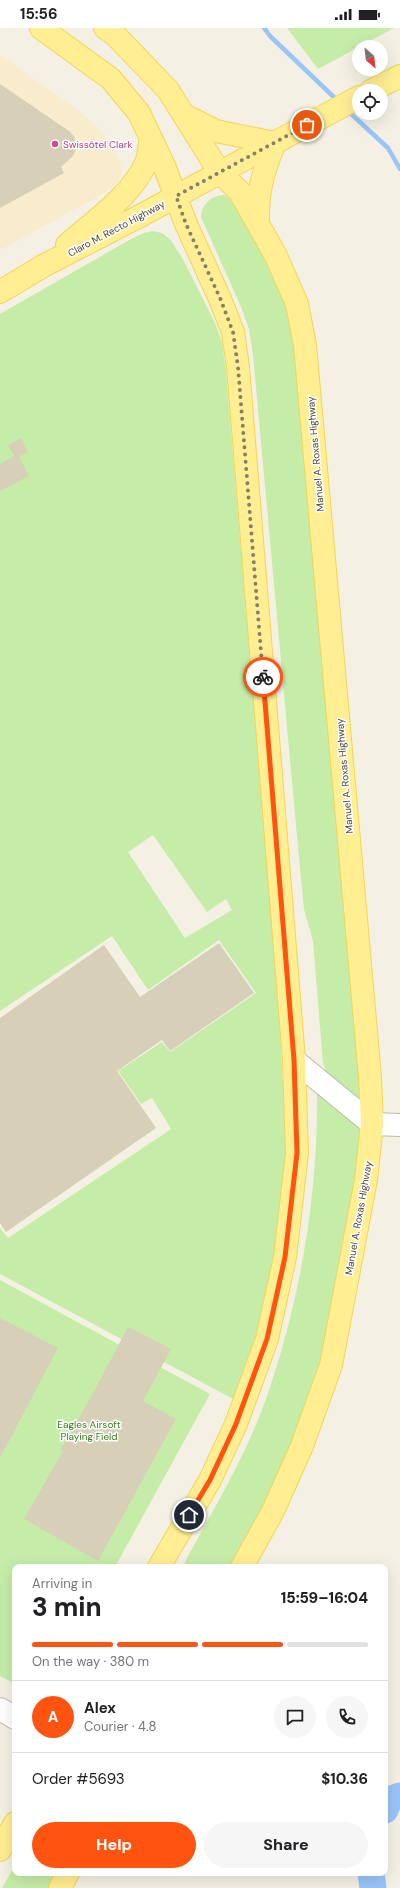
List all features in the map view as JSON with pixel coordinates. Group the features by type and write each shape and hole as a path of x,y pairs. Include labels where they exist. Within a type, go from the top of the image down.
{"main road":[{"path":"41,28 111,79 139,114 176,196 186,224 220,298 233,332 238,367 294,1060 297,1153 285,1257 267,1339 236,1424 210,1480 161,1564"},
{"name":"Manuel A. Roxas Highway","path":"105,28 115,35 168,90 220,173 240,192 276,256 297,304 305,345 368,1053 372,1124 366,1180 331,1365 302,1446 276,1503 244,1564"},
{"name":"Claro M. Recto Highway","path":"0,292 43,266 220,173 352,101"},
{"path":"183,115 216,131 275,143 261,179 257,201 258,223"},
{"path":"43,266 127,190 141,173 147,162 151,139"},
{"path":"0,1850 12,1828"},
{"path":"60,1888 66,1876"}],"street":[{"path":"294,1060 372,1124 400,1125"},
{"path":"0,1709 12,1716"}],"shaded area":[{"name":"Swissôtel Clark","path":"0,55 82,113 104,134 117,154 122,168 121,176 115,185 103,194 0,250"}],"green space":[{"path":"287,28 394,28 372,40 352,40 352,51 318,69"},
{"path":"224,195 231,200 270,264 296,332 362,1105 327,1073 323,1063 313,941 304,909 300,869 253,355 249,329 241,307 201,217 203,208 211,199"},
{"path":"153,231 162,233 171,240 184,261 215,323 222,342 226,372 278,993 287,1158 277,1249 252,1356 235,1400 0,1274 0,1228 8,1238 171,1129 152,1098 141,1104 118,1071 162,1042 170,1052 256,993 219,940 148,990 112,936 0,1011 0,314 144,233","holes":["153,835 207,912 226,899 232,910 185,938 128,852"]},
{"path":"317,1093 360,1124 361,1134 341,1299 289,1462 236,1564 184,1564 238,1464 258,1421 278,1362 297,1287 305,1248 314,1171"},
{"name":"Eagles Airsoft Playing Field","path":"0,1280 210,1394 117,1564 12,1564 12,1682 0,1676"},
{"path":"12,1870 12,1876 59,1876 53,1888 2,1888"}],"building":[{"path":"0,84 69,131 74,136 76,149 73,156 61,167 64,173 0,208"},
{"path":"21,438 28,452 19,457 29,476 0,491 0,464 14,456 8,445"},
{"path":"219,943 254,993 170,1051 162,1040 117,1071 156,1128 6,1232 0,1223 0,1018 104,945 140,997"},
{"path":"0,1318 58,1348 0,1458"},
{"path":"128,1327 171,1349 143,1401 176,1419 98,1561 24,1519 63,1451 61,1449 91,1397"}],"waterway":[{"path":"264,28 270,36 338,101"},
{"path":"348,111 388,148 400,169"},
{"path":"388,1802 389,1800 400,1796"},
{"path":"371,1876 373,1888"}],"way so far":[{"path":"263,677 238,367 233,332 220,298 186,224 176,196 307,125"}],"place":[{"name":"Swissôtel Clark","path":"55,144"}],"route":[{"path":"189,1515 210,1480 236,1424 267,1339 285,1257 297,1153 294,1060 263,677"}]}
